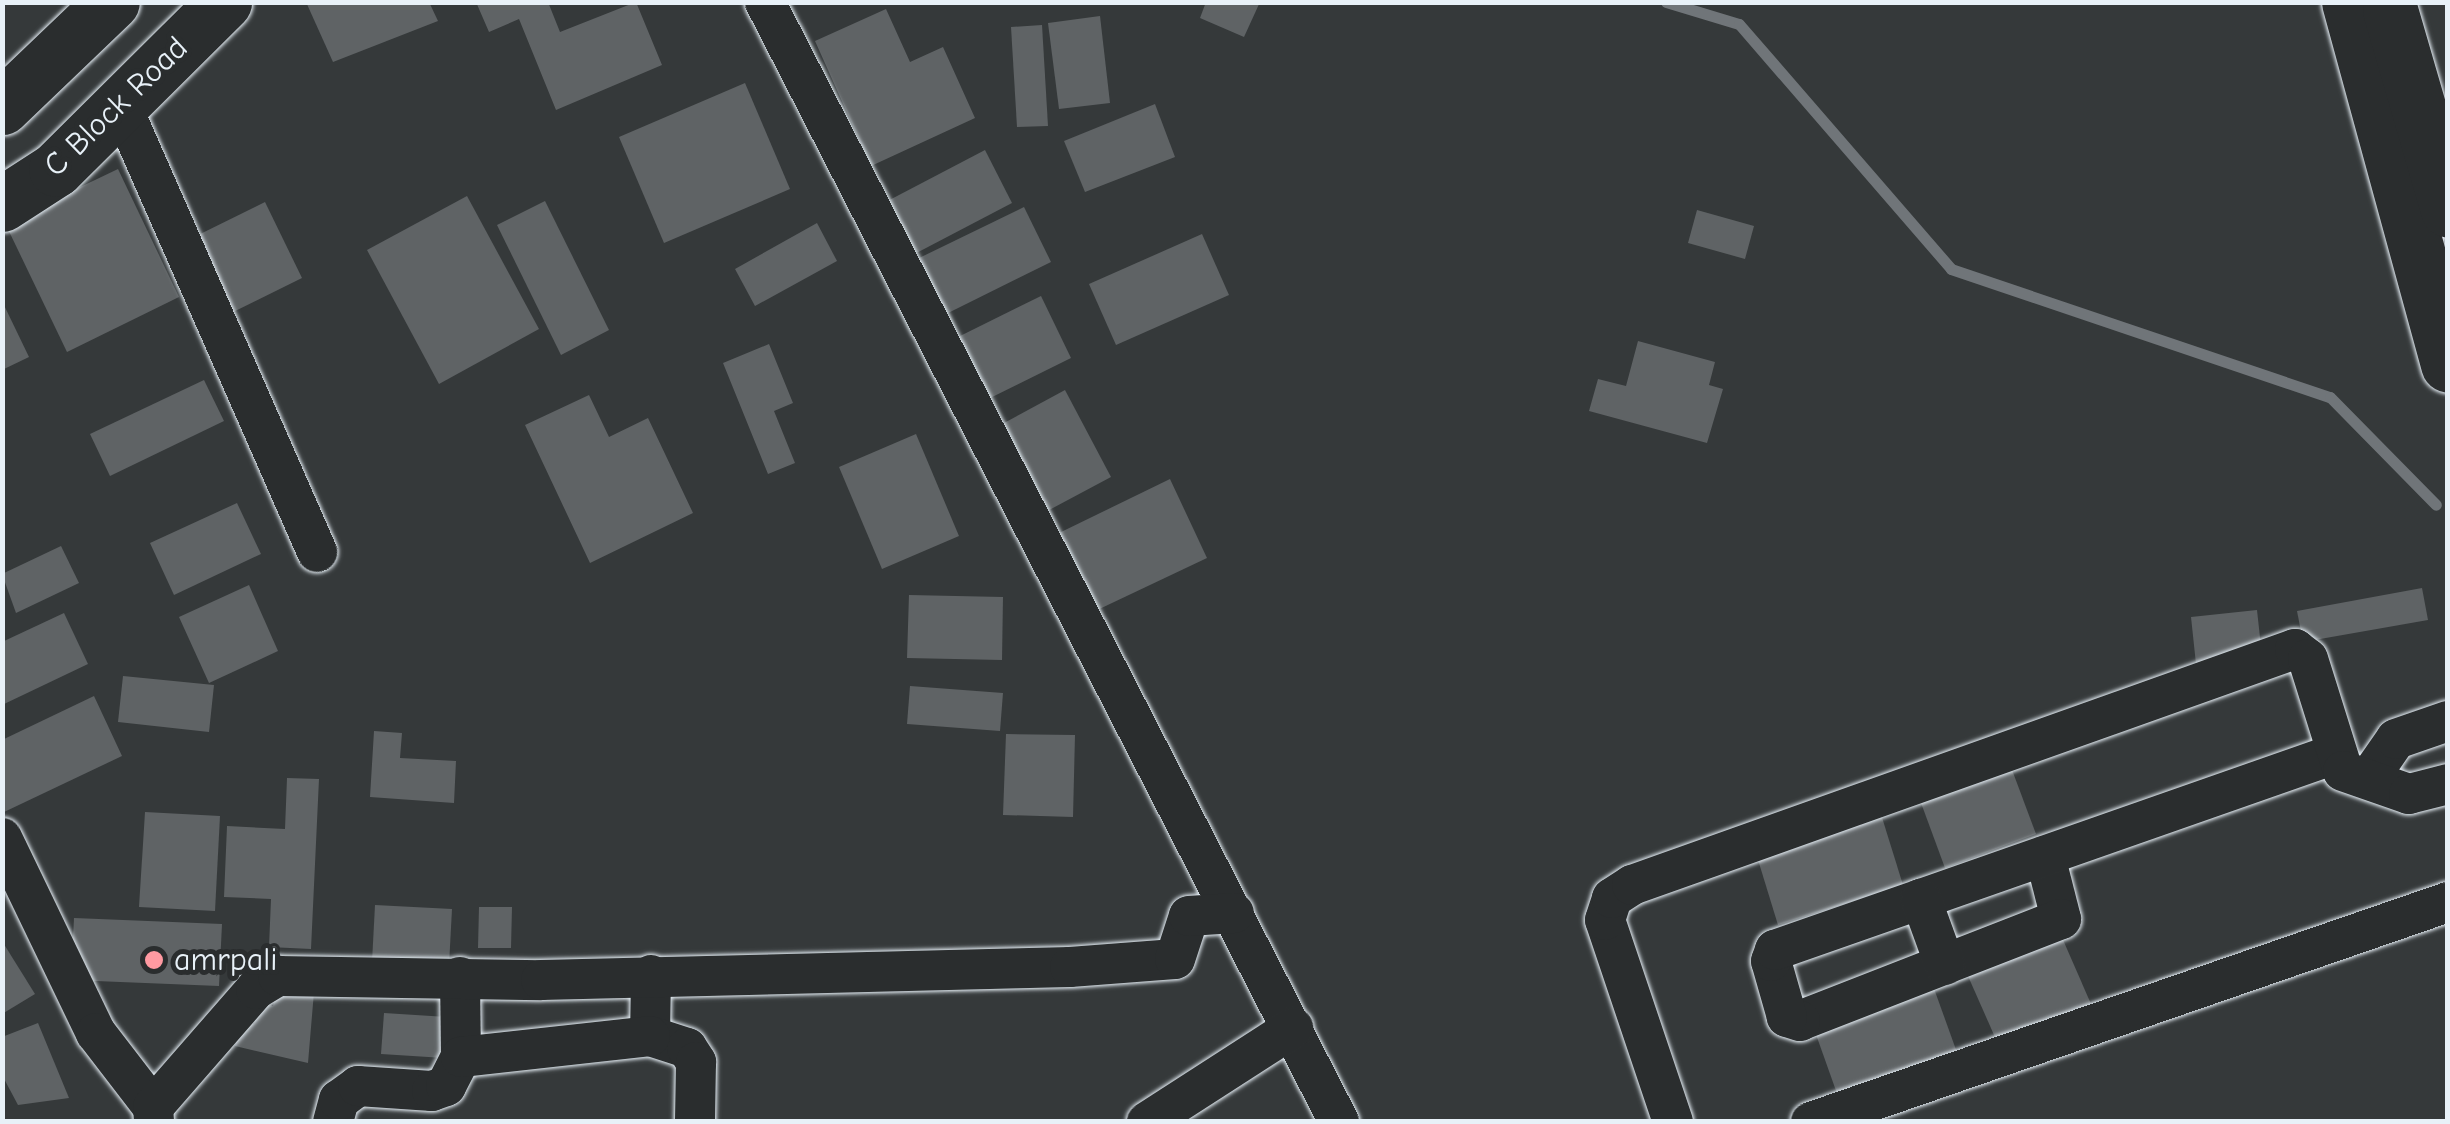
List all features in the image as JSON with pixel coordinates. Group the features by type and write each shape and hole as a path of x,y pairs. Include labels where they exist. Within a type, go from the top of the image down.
{"main road":[{"path":"66,160 9,101 112,2"},
{"name":"C Block Road","path":"2,204 66,160 224,2"},
{"path":"2349,2 2448,365"},
{"path":"2388,2 2448,210"}],"street":[{"path":"766,2 1338,1122"},
{"path":"120,105 317,552"},
{"path":"1673,1122 1604,920 1622,890 2294,649 2308,659 2336,754 2349,775 2369,778 2410,794 2448,784"},
{"path":"2369,778 2396,739 2448,722"},
{"path":"2045,856 2060,919 1800,1022 1787,1017 1770,961 1776,950 2336,754"},
{"path":"2,838 96,1034 153,1114 256,989 278,976 651,975 1175,958 1189,916 1234,913"},
{"path":"1921,899 1945,964"},
{"path":"1811,1122 2448,902"},
{"path":"650,1036 651,975"},
{"path":"333,1122 339,1100 358,1086 432,1091 446,1086 461,1057 460,977"},
{"path":"1147,1122 1292,1028"},
{"path":"461,1057 650,1036 687,1048 696,1062 696,1122"}],"building":[{"path":"306,2 429,2 438,21 333,62"},
{"path":"476,2 548,2 560,32 636,2 662,65 556,110 519,19 489,32"},
{"path":"1206,2 1260,2 1244,37 1200,18"},
{"path":"886,9 910,62 943,47 975,118 871,166 815,41"},
{"path":"1100,16 1110,103 1059,109 1048,23"},
{"path":"1042,25 1048,126 1017,127 1011,27"},
{"path":"745,83 790,189 664,243 619,137"},
{"path":"1155,104 1175,157 1085,192 1064,141"},
{"path":"985,150 1012,203 905,259 878,206"},
{"path":"118,169 179,297 67,352 5,223"},
{"path":"467,196 539,329 439,384 367,250"},
{"path":"545,201 609,330 561,355 497,225"},
{"path":"265,202 302,278 223,317 186,241"},
{"path":"1024,207 1051,262 940,317 913,261"},
{"path":"1697,210 1754,226 1745,259 1688,243"},
{"path":"817,223 837,261 755,306 735,269"},
{"path":"1202,234 1229,295 1116,345 1089,284"},
{"path":"1041,296 1071,358 982,402 952,340"},
{"path":"2,301 29,357 2,370"},
{"path":"1638,341 1715,362 1709,385 1723,389 1707,443 1589,411 1598,379 1626,386"},
{"path":"769,344 793,403 774,411 795,463 768,474 723,363"},
{"path":"204,380 224,421 110,476 90,434"},
{"path":"1065,390 1111,477 1036,517 991,430"},
{"path":"589,395 609,437 648,418 693,513 590,563 525,425"},
{"path":"916,434 959,536 882,569 839,467"},
{"path":"1170,479 1207,558 1093,612 1057,534"},
{"path":"237,503 261,554 174,595 150,543"},
{"path":"61,546 79,583 16,613 2,574"},
{"path":"249,585 278,651 209,683 179,617"},
{"path":"2422,588 2428,620 2303,642 2297,611"},
{"path":"909,595 1003,597 1002,660 907,658"},
{"path":"2257,610 2262,656 2196,664 2191,617"},
{"path":"64,613 88,664 2,705 2,642"},
{"path":"123,676 214,685 209,732 118,722"},
{"path":"910,686 1003,693 1000,731 907,724"},
{"path":"94,696 122,756 2,813 2,740"},
{"path":"374,731 402,733 400,758 456,761 454,803 370,797"},
{"path":"1006,734 1075,735 1073,817 1003,815"},
{"path":"2008,759 2036,834 1945,868 1917,792"},
{"path":"287,778 319,779 311,949 269,947 271,899 224,897 227,826 285,829"},
{"path":"1880,811 1903,885 1778,925 1755,850"},
{"path":"145,812 220,816 215,911 139,907"},
{"path":"375,905 452,909 449,965 372,962"},
{"path":"479,907 512,907 511,948 478,948"},
{"path":"74,918 222,924 219,986 71,980"},
{"path":"2057,926 2091,1004 1998,1044 1964,967"},
{"path":"2,941 35,994 2,1014"},
{"path":"1932,983 1959,1058 1840,1102 1813,1026"},
{"path":"278,984 314,992 308,1063 235,1046 243,1021 254,1024 259,1003 273,1006"},
{"path":"384,1013 447,1017 444,1058 381,1054"},
{"path":"38,1023 69,1098 18,1105 2,1075 2,1037"}],"waterway":[{"path":"1666,2 1739,24 1951,269 2330,397 2436,505"}],"place":[{"name":"amrpali","path":"154,960"}]}
